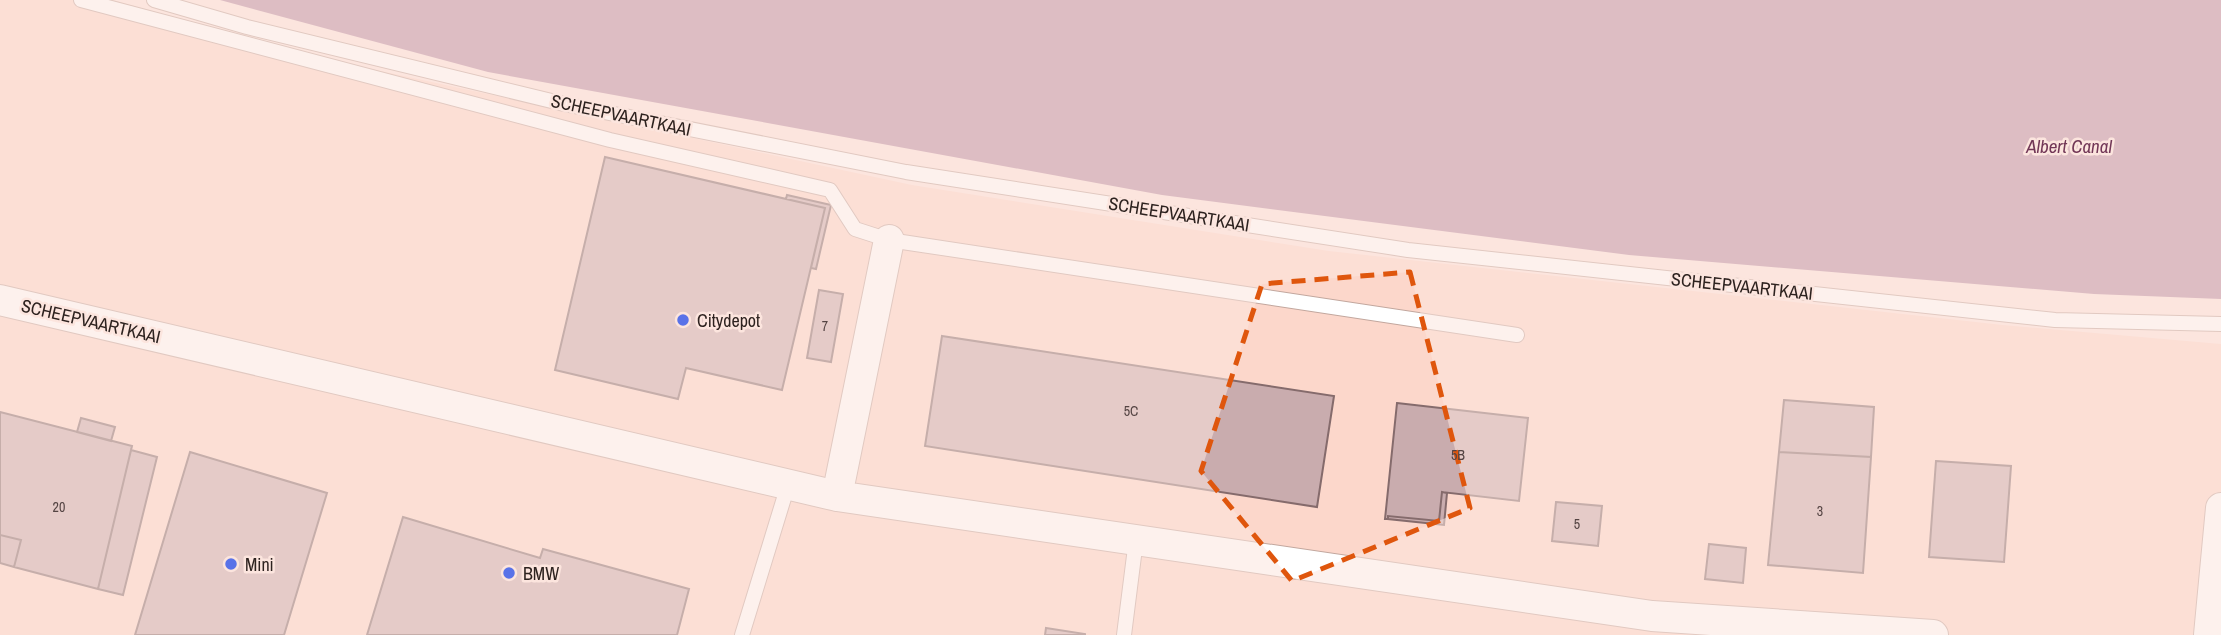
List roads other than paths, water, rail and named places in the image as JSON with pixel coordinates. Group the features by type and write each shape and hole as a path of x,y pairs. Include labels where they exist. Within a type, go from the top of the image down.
{"street":[{"path":"837,496 889,240"},
{"name":"SCHEEPVAARTKAAI","path":"0,300 837,496 1652,616 1933,635"},
{"path":"2209,635 2221,508"}],"lane":[{"path":"81,0 610,140 830,190 855,229 889,240 1517,335"},
{"name":"SCHEEPVAARTKAAI","path":"154,0 247,27 564,103 906,172 1408,250 2054,320 2221,324"},
{"path":"742,635 788,485"},
{"path":"1124,635 1136,540"}],"water":[{"name":"Albert Canal","path":"220,0 2221,0 2221,299 2094,294 1629,255 1162,195 488,72"}],"place":[{"name":"Citydepot","path":"683,320"},
{"name":"Mini","path":"231,564"},
{"name":"BMW","path":"509,573"}]}
